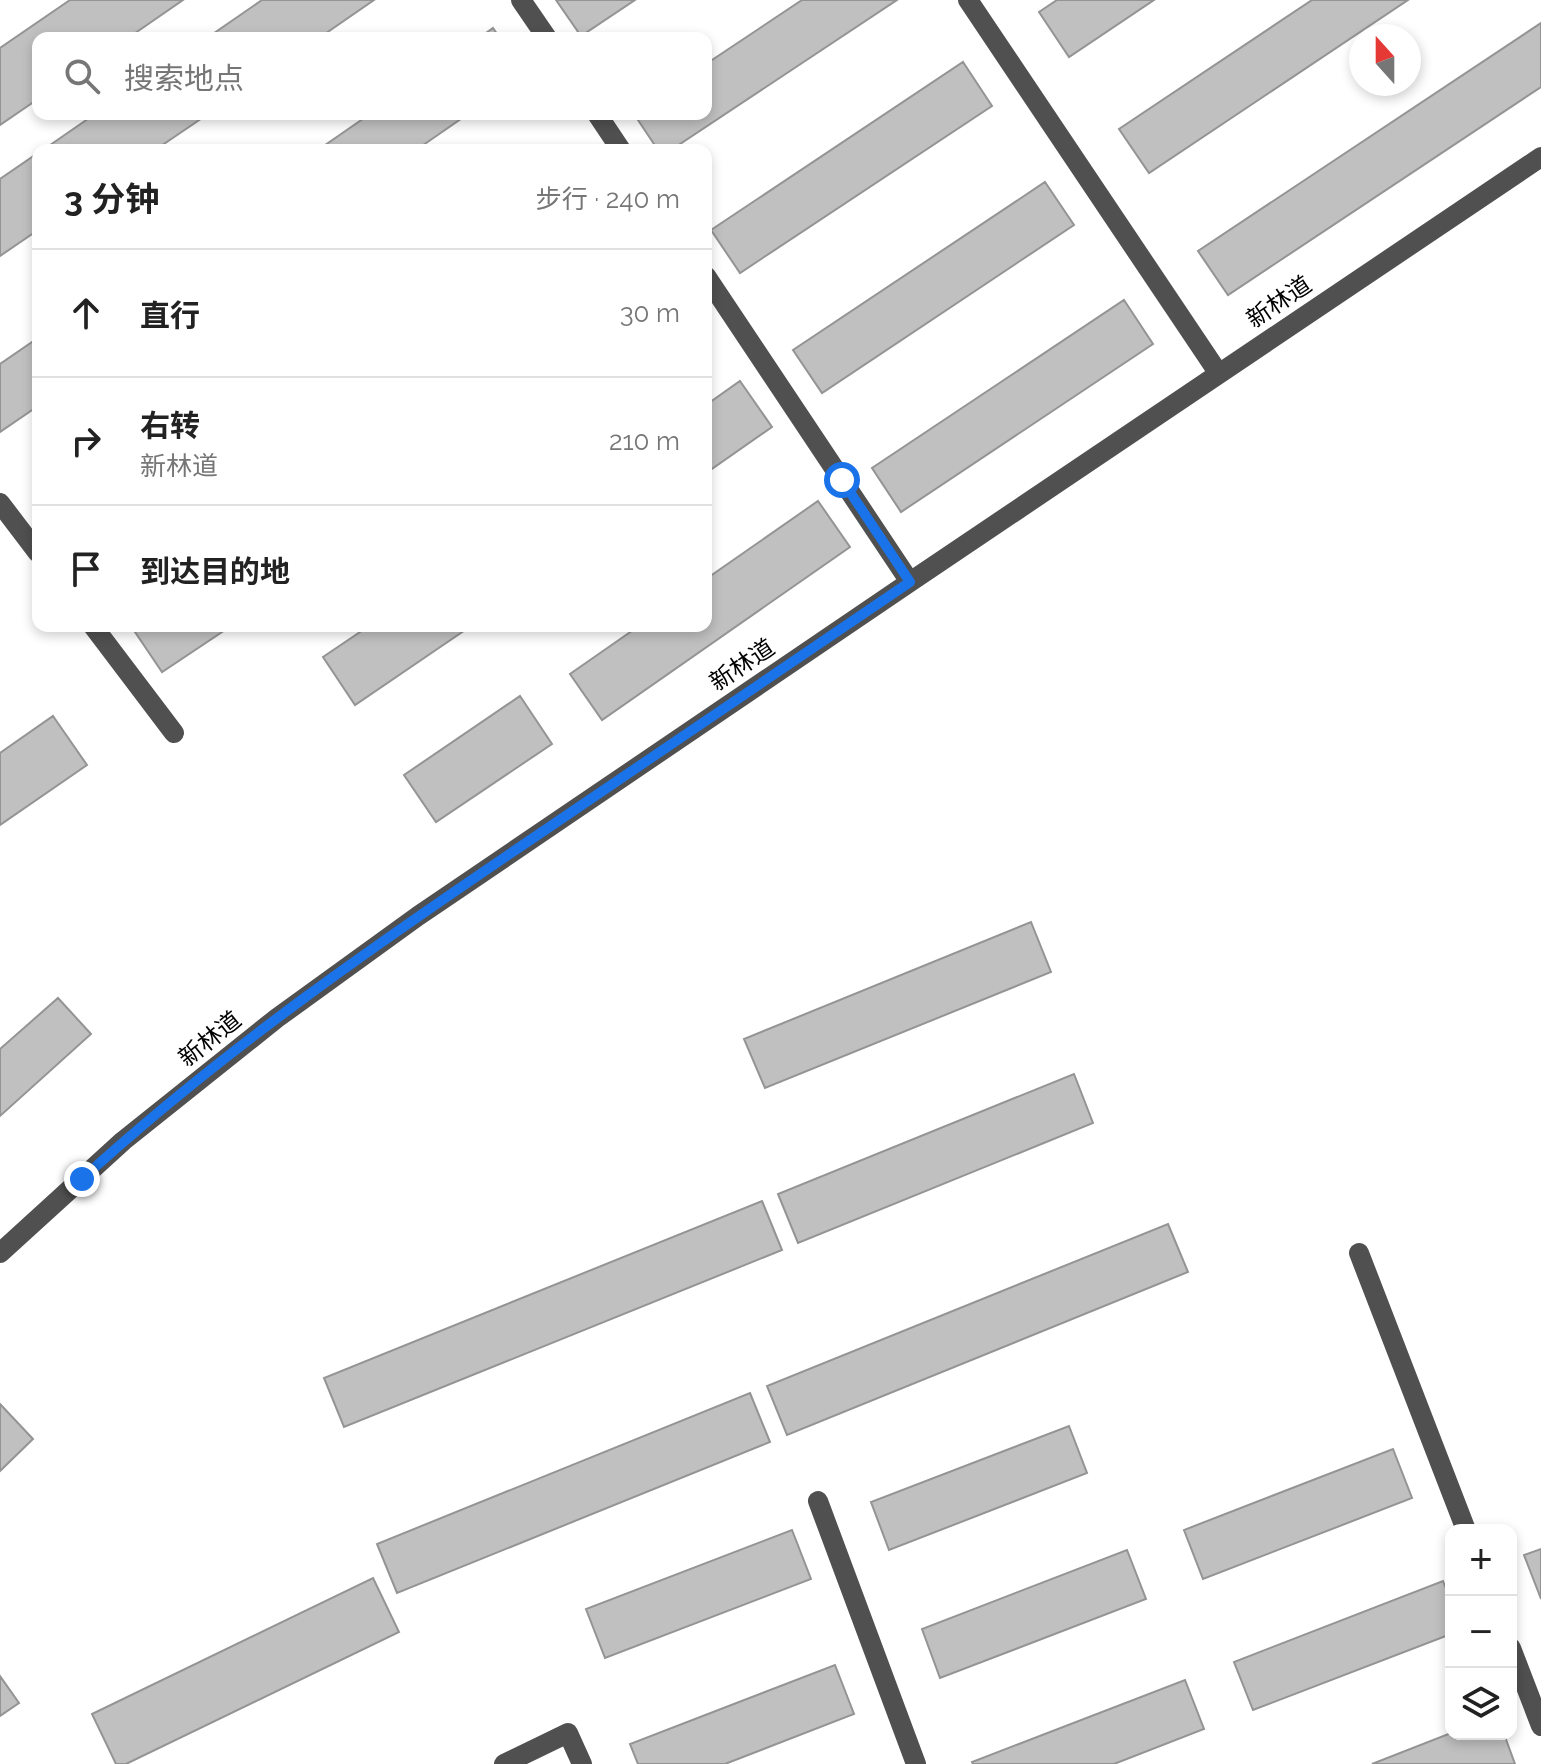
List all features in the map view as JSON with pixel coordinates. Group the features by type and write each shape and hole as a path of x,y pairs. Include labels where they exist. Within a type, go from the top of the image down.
{"street":[{"path":"521,0 543,32"},
{"path":"968,0 1219,374"},
{"path":"601,120 617,144"},
{"name":"新林道","path":"0,1253 123,1141 277,1018 418,916 1541,157"},
{"path":"712,285 910,582"},
{"path":"0,503 32,545"},
{"path":"98,632 174,733"},
{"path":"1359,1253 1464,1524"},
{"path":"818,1501 916,1764"},
{"path":"1517,1664 1541,1726"},
{"path":"504,1764 568,1733 582,1764"}],"building":[{"path":"70,0 183,0 137,32 32,32 32,103 0,125 0,48"},
{"path":"262,0 374,0 328,32 216,32"},
{"path":"556,0 635,0 587,32 578,32"},
{"path":"802,0 897,0 680,144 654,144 638,120 712,120 712,60"},
{"path":"1057,0 1154,0 1069,57 1039,12"},
{"path":"1312,0 1408,0 1372,24 1349,24 1349,39 1149,173 1119,129"},
{"path":"1541,23 1541,87 1228,295 1198,251"},
{"path":"963,62 992,106 740,273 712,229"},
{"path":"86,120 199,120 164,144 52,144"},
{"path":"361,120 459,120 425,144 327,144"},
{"path":"32,157 32,234 0,256 0,179"},
{"path":"1045,182 1074,225 822,393 793,350"},
{"path":"1124,300 1153,344 901,512 872,468"},
{"path":"32,342 32,410 0,432 0,364"},
{"path":"740,381 772,427 712,469 712,401"},
{"path":"818,501 850,547 602,720 570,674 630,632 712,632 712,575"},
{"path":"135,632 222,632 162,672"},
{"path":"360,632 462,632 355,705 323,657"},
{"path":"520,696 552,744 436,822 404,775"},
{"path":"53,716 87,765 0,825 0,753"},
{"path":"1031,922 1051,972 765,1088 744,1039"},
{"path":"58,998 91,1034 0,1116 0,1049"},
{"path":"58,998 91,1034 0,1116 0,1049"},
{"path":"1074,1074 1093,1123 798,1243 778,1194"},
{"path":"762,1201 782,1250 344,1427 324,1378"},
{"path":"1168,1224 1188,1272 787,1435 767,1386"},
{"path":"750,1393 770,1442 397,1593 377,1544"},
{"path":"0,1404 33,1439 0,1471"},
{"path":"1069,1426 1087,1473 889,1550 871,1502"},
{"path":"1393,1449 1412,1498 1203,1579 1184,1530"},
{"path":"792,1530 811,1579 605,1658 586,1609"},
{"path":"1541,1549 1541,1599 1524,1555"},
{"path":"1127,1550 1146,1599 940,1678 922,1629"},
{"path":"373,1578 399,1632 126,1764 116,1764 92,1714"},
{"path":"1443,1581 1445,1586 1445,1636 1253,1710 1234,1662"},
{"path":"835,1665 854,1714 725,1764 638,1764 630,1744"},
{"path":"0,1676 19,1703 0,1716"},
{"path":"1185,1680 1204,1729 1114,1764 972,1762"},
{"path":"1445,1735 1445,1740 1506,1740 1515,1764 1372,1764"}],"route":[{"path":"82,1179 123,1141 277,1018 418,916 910,582 842,480"}]}
